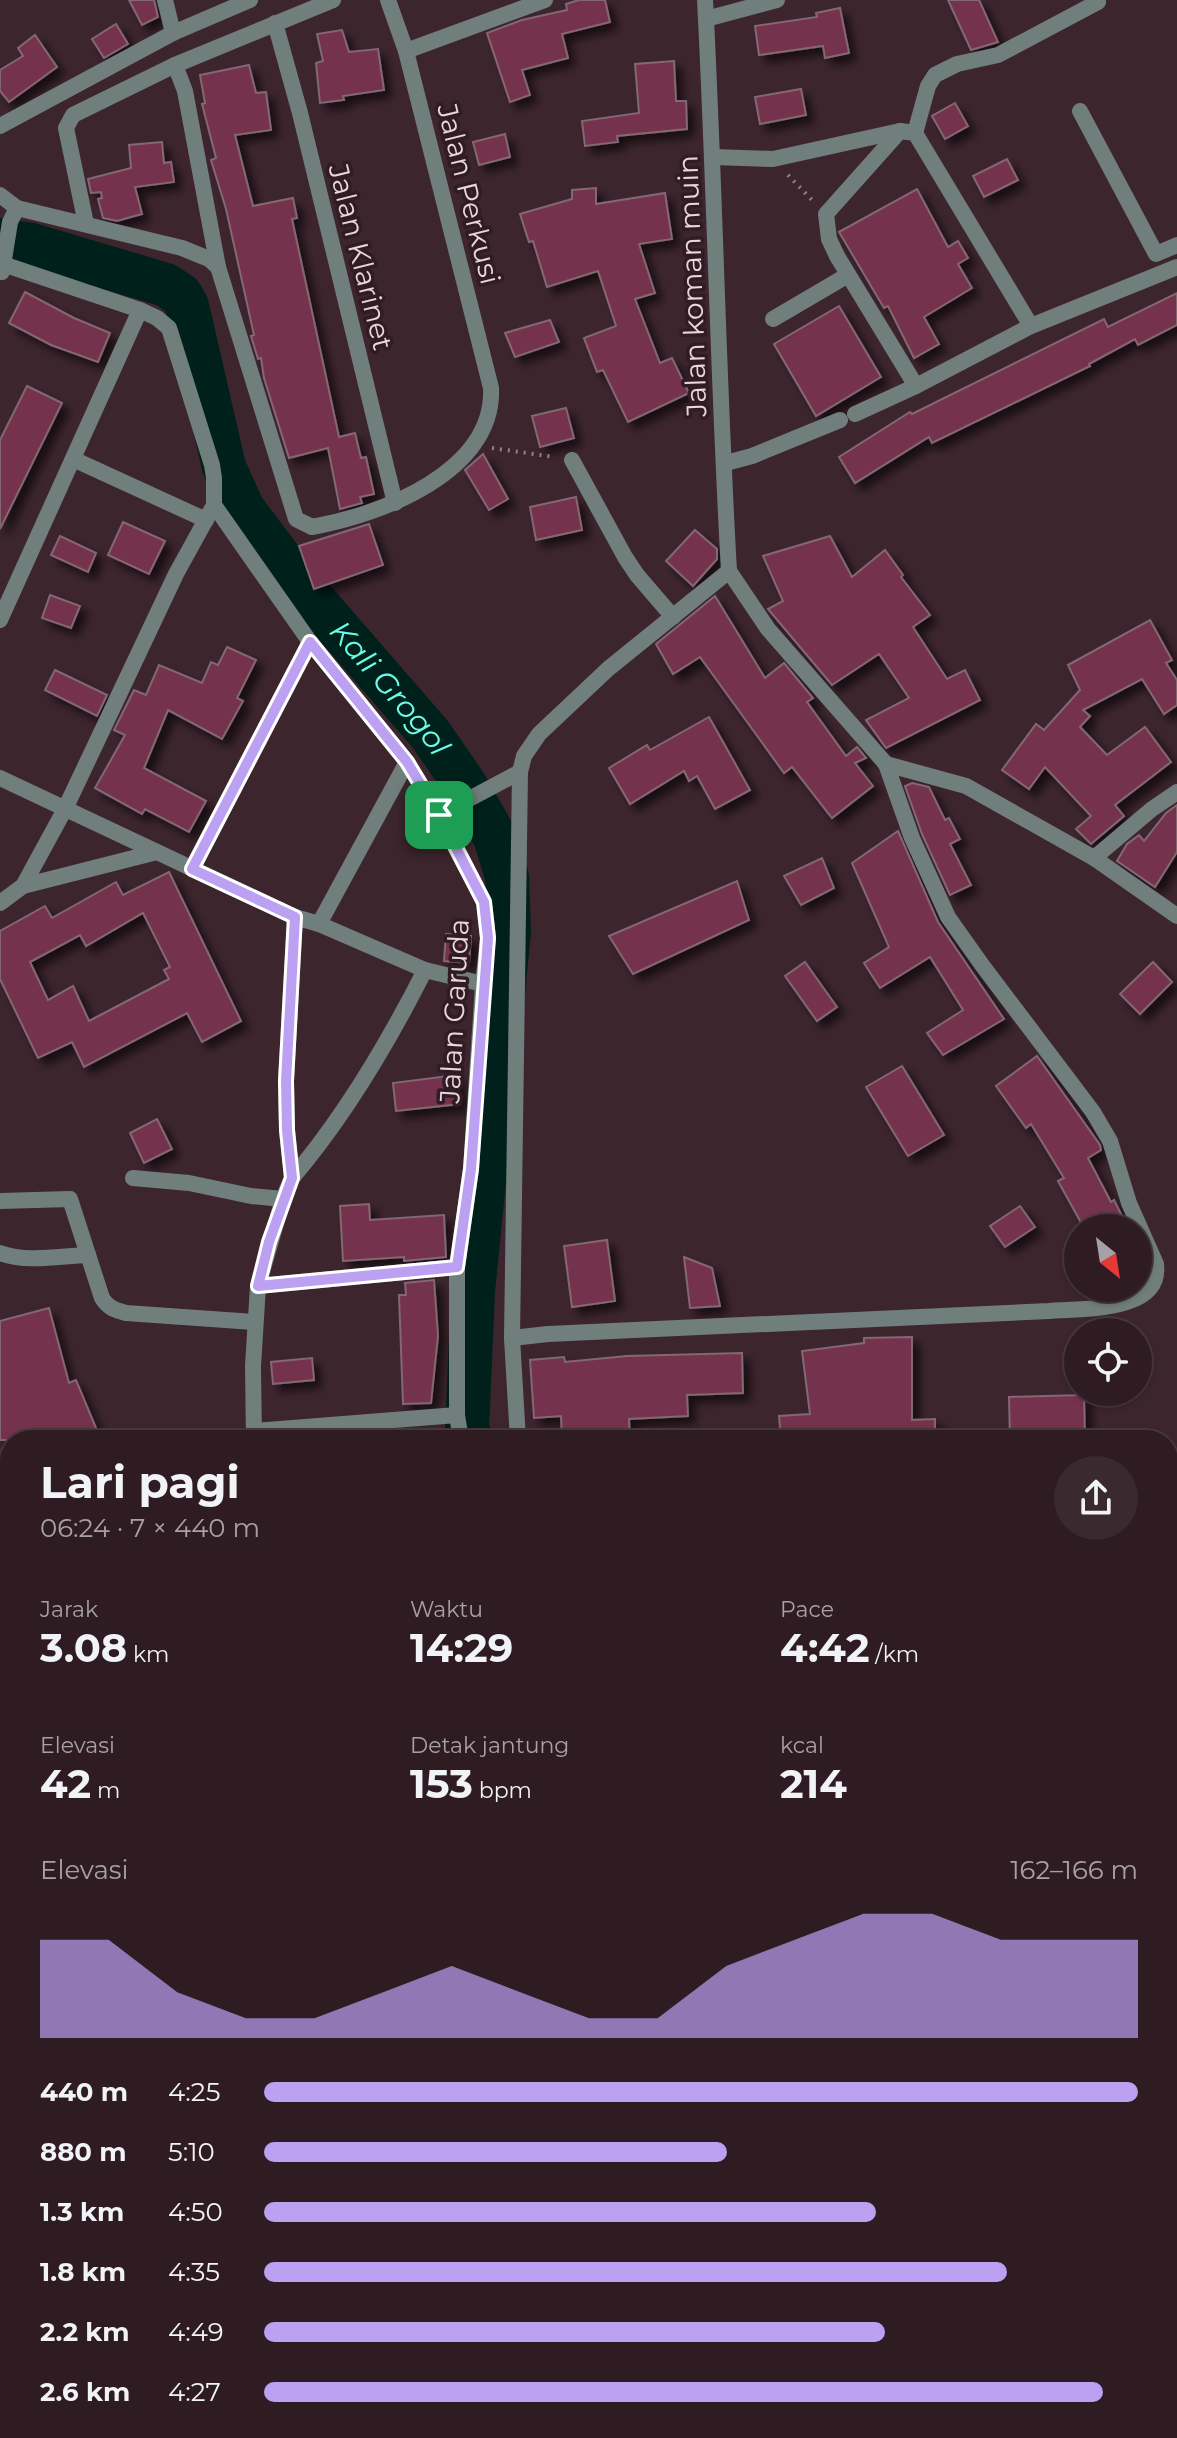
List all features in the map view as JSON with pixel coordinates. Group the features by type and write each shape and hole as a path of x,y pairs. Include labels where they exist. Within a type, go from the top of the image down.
{"street":[{"path":"165,0 173,33"},
{"path":"0,126 173,33 250,0"},
{"path":"86,224 66,128 81,110 175,65 333,0"},
{"name":"Jalan Perkusi","path":"388,0 406,51 491,388 492,402 484,430 474,446"},
{"path":"406,51 545,0"},
{"name":"Jalan koman muin","path":"705,0 729,571"},
{"path":"706,19 777,0"},
{"path":"916,386 829,239 826,214 907,132 935,75 957,64 998,55 1098,2"},
{"name":"Jalan Klarinet","path":"275,23 300,113 395,503"},
{"path":"175,65 185,91 218,267 296,519 306,525 319,526 395,503 431,483 474,446"},
{"path":"1080,111 1156,254 1177,245"},
{"path":"714,157 773,159 907,132"},
{"path":"907,132 1031,326"},
{"path":"0,195 14,215 86,224 182,248 209,259 218,267"},
{"path":"14,215 2,264 140,310 165,324 172,334 212,465 214,505 176,574 65,809 23,886"},
{"path":"726,463 752,456 847,417 916,386 1031,326 1177,267"},
{"path":"773,319 848,275"},
{"path":"0,620 140,310"},
{"path":"73,459 206,520"},
{"path":"572,460 625,557 673,617"},
{"name":"Jalan Garuda","path":"214,505 310,642 407,762 439,815 484,902 488,938 471,1169 457,1267 459,1430"},
{"path":"512,1338 1049,1311 1123,1303 1143,1295 1153,1286 1157,1274 1156,1264 1129,1203 1110,1141 1093,1112 948,917 917,850 886,764 768,629 729,571 608,669 539,734 524,756 520,772 512,1338 517,1430"},
{"path":"192,869 310,642"},
{"path":"319,924 407,762"},
{"path":"886,764 966,786 1094,858 1177,916"},
{"path":"439,815 520,772"},
{"path":"0,778 295,917 319,924 425,970 483,984"},
{"path":"1094,858 1177,792"},
{"path":"0,903 23,886 157,852"},
{"path":"292,1178 286,1081 295,917"},
{"path":"254,1430 254,1322 258,1286 283,1199 292,1178 343,1111 425,970"},
{"path":"133,1178 189,1183 251,1196 283,1199"},
{"path":"0,1201 70,1199 102,1298 114,1310 254,1322"},
{"path":"0,1253 38,1259 88,1255"},
{"path":"258,1286 457,1267"},
{"path":"307,1430 457,1415"}],"path":[{"path":"773,159 826,214"},
{"path":"474,446 572,460"}],"building":[{"path":"129,0 154,0 158,17 142,25"},
{"path":"579,0 605,0 610,22 562,34 568,58 522,70 530,95 510,102 487,33 522,20 567,10 566,4"},
{"path":"948,0 979,0 998,42 971,50"},
{"path":"840,8 849,53 825,58 823,46 759,55 755,26 817,17 816,13"},
{"path":"116,24 128,44 104,58 92,39"},
{"path":"342,30 349,52 378,49 384,90 320,103 316,63 323,61 317,34"},
{"path":"35,35 57,67 9,102 0,91 0,70 23,56 18,48"},
{"path":"674,61 676,101 686,101 687,129 617,136 618,142 585,146 582,121 639,113 635,64"},
{"path":"249,65 256,93 266,92 271,130 235,135 253,206 293,198 297,218 292,219 339,437 355,433 361,458 366,457 374,494 360,497 362,503 340,509 328,448 289,458 264,378 261,358 258,359 251,336 254,335 226,209 211,160 216,158 202,104 205,103 200,75"},
{"path":"801,89 806,115 760,124 755,97"},
{"path":"955,103 968,126 945,139 932,116"},
{"path":"505,134 510,157 479,165 473,142"},
{"path":"162,142 164,163 171,162 174,182 135,187 142,214 117,221 103,218 98,199 102,198 101,192 91,193 88,179 131,168 129,145"},
{"path":"1007,159 1018,180 984,197 973,176"},
{"path":"596,188 596,204 665,193 672,239 639,244 655,293 635,299 660,363 672,358 689,393 628,422 603,370 597,372 584,338 616,326 598,271 547,287 533,241 529,242 520,214 572,199 572,190"},
{"path":"917,189 948,247 958,241 968,258 958,264 972,288 924,317 939,344 914,358 888,306 884,308 839,232"},
{"path":"25,292 110,333 98,362 51,345 9,323"},
{"path":"1177,293 1177,325 1138,345 1135,339 1090,366 932,443 929,437 855,483 839,457 910,412 912,414 1104,319 1108,327"},
{"path":"839,306 881,377 816,416 774,344"},
{"path":"550,320 559,342 515,357 505,333"},
{"path":"27,386 62,403 0,529 0,440"},
{"path":"566,408 574,438 540,447 532,416"},
{"path":"483,454 508,499 489,510 465,470"},
{"path":"576,497 582,530 536,540 530,507"},
{"path":"123,522 165,541 149,574 108,555"},
{"path":"369,524 383,565 314,589 299,546"},
{"path":"695,530 717,549 717,559 693,586 666,561"},
{"path":"60,536 96,553 88,572 51,555"},
{"path":"830,536 852,577 885,550 930,615 913,627 947,679 965,670 980,700 886,748 866,720 909,698 879,654 832,685 768,609 783,601 763,556"},
{"path":"50,595 80,606 71,628 42,618"},
{"path":"715,596 765,678 784,663 813,698 807,702 846,756 857,747 866,758 855,763 873,786 832,818 792,767 784,773 700,657 673,674 656,644"},
{"path":"1150,620 1172,660 1166,663 1177,680 1177,705 1164,714 1142,679 1083,710 1090,716 1080,727 1107,755 1145,727 1171,762 1115,805 1124,816 1091,844 1076,829 1091,816 1045,767 1029,789 1002,770 1036,724 1044,730 1080,690 1068,665"},
{"path":"227,647 256,660 237,698 243,701 222,739 168,710 144,768 206,801 189,832 145,809 142,814 95,788 125,735 114,730 134,690 146,695 159,665 202,683 211,662 218,665"},
{"path":"55,670 107,695 97,716 45,690"},
{"path":"709,717 750,790 715,809 697,776 689,781 684,771 630,804 609,768 647,745 650,750"},
{"path":"912,783 929,787 945,820 949,818 960,839 950,844 971,885 950,895 922,834 905,786"},
{"path":"1177,805 1177,852 1155,887 1117,861 1127,844 1139,835 1144,841 1166,813"},
{"path":"898,831 938,922 1004,1019 943,1055 927,1033 963,1010 930,957 880,988 864,963 889,947 852,863"},
{"path":"822,858 834,888 801,905 784,876"},
{"path":"169,872 241,1021 202,1042 187,1013 84,1067 72,1042 38,1058 0,979 0,931 45,906 52,918 116,882 123,895","holes":["143,913 170,967 164,970 169,979 89,1021 73,986 48,1000 30,962 80,935 86,946"]},
{"path":"737,881 749,920 633,974 609,936"},
{"path":"446,934 471,936 469,963 444,961"},
{"path":"805,962 837,1007 817,1021 785,976"},
{"path":"1153,962 1172,982 1140,1014 1120,994"},
{"path":"1037,1056 1100,1145 1101,1150 1088,1158 1111,1202 1114,1200 1121,1214 1076,1214 1058,1181 1064,1178 1031,1124 1026,1128 996,1086"},
{"path":"902,1066 944,1135 908,1156 866,1087"},
{"path":"456,1075 460,1104 396,1111 393,1083"},
{"path":"157,1119 172,1149 144,1163 130,1133"},
{"path":"369,1204 370,1220 444,1215 446,1257 343,1261 340,1206"},
{"path":"1020,1206 1035,1227 1005,1247 990,1226"},
{"path":"607,1240 615,1301 572,1307 564,1246"},
{"path":"684,1257 712,1268 720,1306 690,1308"},
{"path":"434,1280 438,1336 431,1403 403,1404 399,1295 406,1295 405,1283"},
{"path":"49,1308 69,1383 76,1380 96,1428 0,1430 0,1321"},
{"path":"912,1337 912,1420 935,1419 935,1430 780,1430 779,1416 810,1414 802,1351 864,1343 864,1338"},
{"path":"742,1353 743,1393 687,1395 688,1416 629,1419 630,1430 562,1430 561,1416 534,1418 530,1360 564,1357 565,1362 627,1356"},
{"path":"312,1358 314,1380 273,1384 271,1362"},
{"path":"1064,1396 1064,1406 1084,1406 1085,1430 1010,1430 1009,1397"}],"waterway":[{"name":"Kali Grogol","path":"0,240 32,245 166,285 181,295 187,306 224,467 243,509 298,582 430,734 466,786 495,837 507,877 509,932 473,1291 467,1430"}],"route":[{"path":"310,642 407,762 439,815 478,888 488,919 471,1169 457,1267 258,1286 269,1242 292,1178 286,1081 295,917 192,869 310,642"}]}
